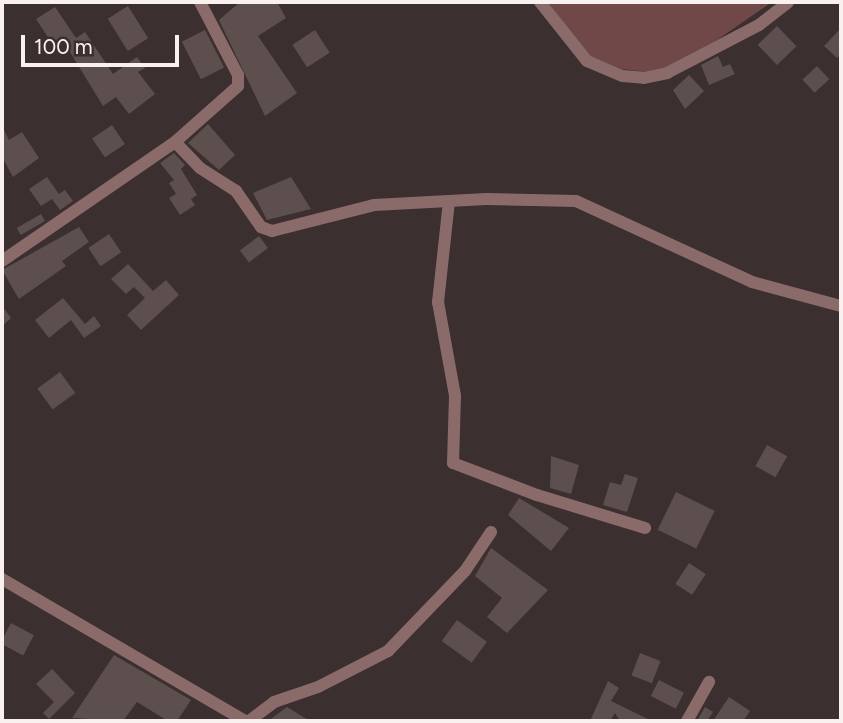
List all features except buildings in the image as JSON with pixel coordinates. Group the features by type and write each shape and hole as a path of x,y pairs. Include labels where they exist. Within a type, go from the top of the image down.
{"street":[{"path":"2,261 175,142 238,86 238,75 200,2"},
{"path":"540,2 587,61 623,76 644,78 667,73 759,24 788,2"},
{"path":"175,142 200,168 236,191 261,227 272,231 344,209 449,201 576,201 752,282 841,306"},
{"path":"449,201 438,302 455,396 453,463 537,495 645,528"},
{"path":"2,579 247,721 274,702 318,687 388,651 465,571 491,532"},
{"path":"687,721 709,682"}],"shaded area":[{"path":"548,2 772,2 717,40 663,69 648,72 622,69 587,55"}]}
